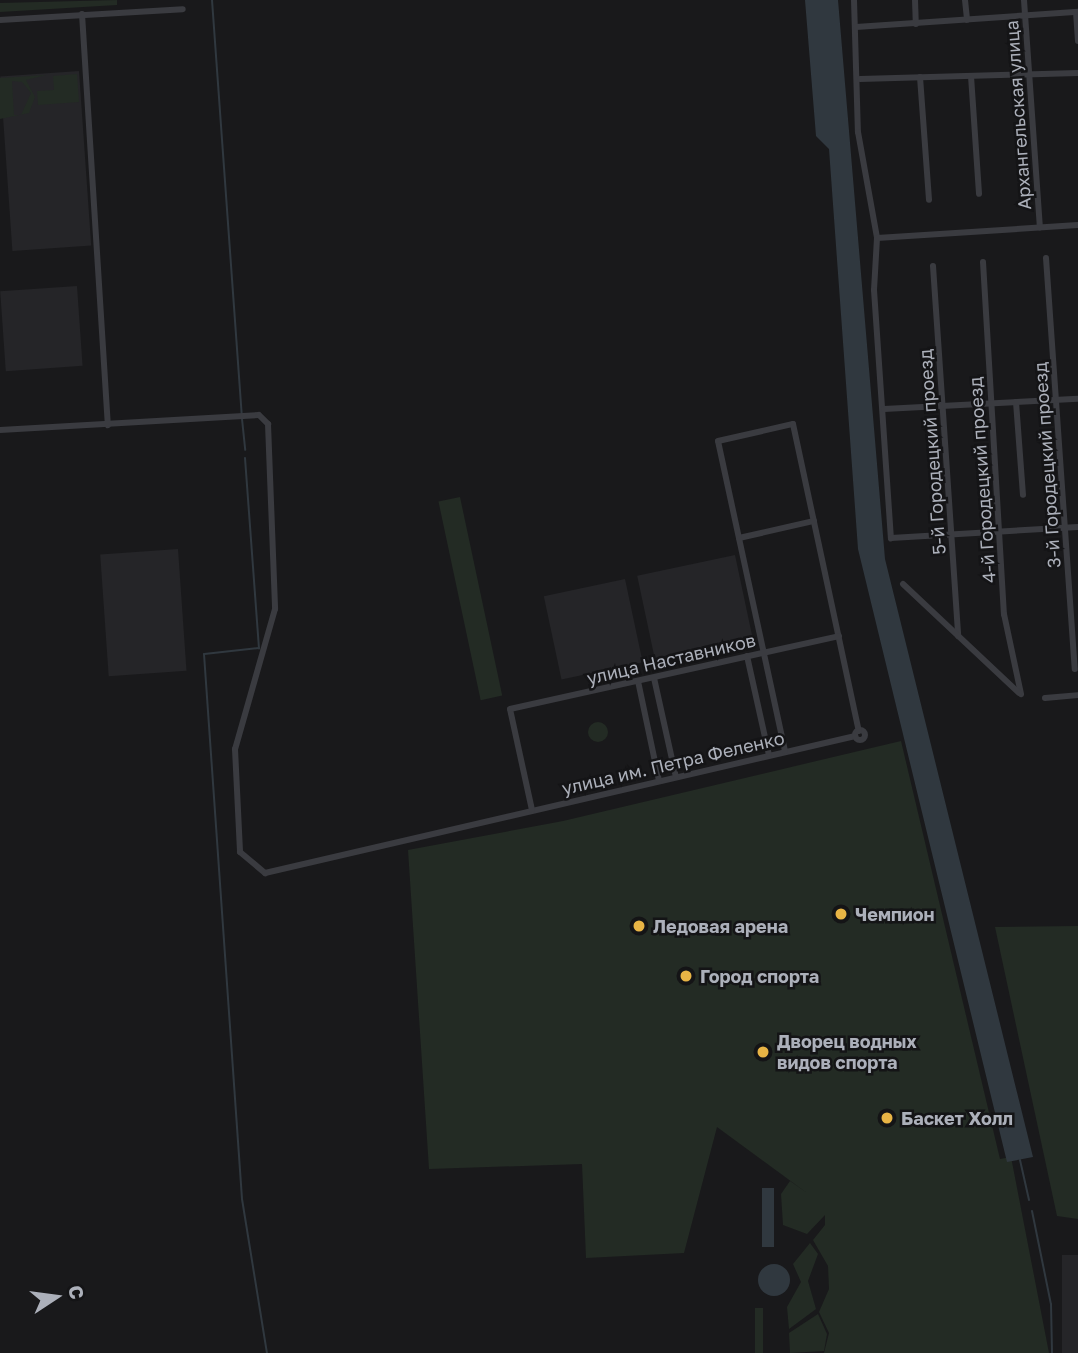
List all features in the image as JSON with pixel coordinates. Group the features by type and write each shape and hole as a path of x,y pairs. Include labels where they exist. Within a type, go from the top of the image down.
{"street":[{"path":"854,0 860,79 861,165 877,238 874,290 891,538 1078,527"},
{"path":"915,0 916,24"},
{"path":"965,0 967,20"},
{"name":"Архангельская улица","path":"1024,0 1040,227"},
{"path":"0,19 183,9"},
{"path":"856,27 1077,12 1078,41"},
{"path":"82,14 108,425"},
{"path":"860,79 1078,73"},
{"path":"971,76 979,194"},
{"path":"920,77 929,200"},
{"path":"877,238 1078,225"},
{"name":"3-й Городецкий проезд","path":"1046,258 1075,669"},
{"name":"4-й Городецкий проезд","path":"958,636 1021,694 1004,614 1001,531 982,262"},
{"name":"5-й Городецкий проезд","path":"933,266 958,636"},
{"path":"884,409 1078,398"},
{"path":"1016,402 1023,495"},
{"name":"улица им. Петра Феленко","path":"0,430 259,415 268,424 275,609 235,749 240,852 247,864 264,873 857,733 839,636"},
{"path":"785,751 718,441 793,424 839,636"},
{"path":"739,538 814,521"},
{"path":"903,584 958,636"},
{"name":"улица Наставников","path":"532,810 510,709 839,636"},
{"path":"747,656 769,755"},
{"path":"654,678 676,777"},
{"path":"638,681 659,781"},
{"path":"1045,698 1078,695"}],"shaded area":[{"path":"117,0 117,5 0,12 0,3"},
{"path":"805,0 838,0 885,559 1033,1157 1007,1162 858,549 829,149 816,136"},
{"path":"79,71 91,246 12,251 0,77"},
{"path":"77,74 79,102 38,105 37,91 54,90 53,76"},
{"path":"46,75 26,80 35,97 29,113 21,115 31,93 22,82 12,81 14,115 19,115 0,119 0,78"},
{"path":"77,286 83,366 6,371 0,291"},
{"path":"460,497 502,696 481,700 438,502"},
{"path":"178,549 187,671 109,676 100,554"},
{"path":"735,555 752,637 655,658 637,576"},
{"path":"625,579 643,662 561,679 544,596"},
{"path":"598,722 605,725 608,732 605,739 598,742 591,739 588,732 591,725"},
{"name":"Город спорта","path":"901,741 1000,1159 1011,1157 1049,1353 824,1353 829,1333 819,1312 829,1289 828,1266 813,1240 825,1225 825,1215 807,1234 783,1225 781,1194 790,1181 807,1193 717,1127 684,1253 586,1258 582,1164 429,1169 408,850 563,821"},
{"path":"1078,926 1078,1219 1057,1216 995,927"},
{"path":"762,1188 774,1188 774,1247 762,1247"},
{"path":"810,1243 818,1254 808,1281 816,1309 789,1329 787,1307 801,1282 793,1264"},
{"path":"1062,1255 1078,1255 1078,1353 1062,1353"},
{"path":"774,1264 785,1269 790,1280 785,1291 774,1296 763,1291 758,1280 763,1269"},
{"path":"755,1308 763,1308 763,1353 755,1353"},
{"path":"818,1314 827,1334 824,1351 790,1353 789,1333"}],"waterway":[{"path":"212,0 242,414"},
{"path":"242,419 245,450"},
{"path":"245,458 259,648 204,654 242,1199 267,1353"},
{"path":"1020,1160 1029,1200"},
{"path":"1032,1211 1051,1304 1052,1353"}],"place":[{"name":"Чемпион","path":"841,914"},
{"name":"Ледовая арена","path":"639,926"},
{"name":"Город спорта","path":"686,976"},
{"name":"Дворец водных видов спорта","path":"763,1052"},
{"name":"Баскет Холл","path":"887,1118"}]}
